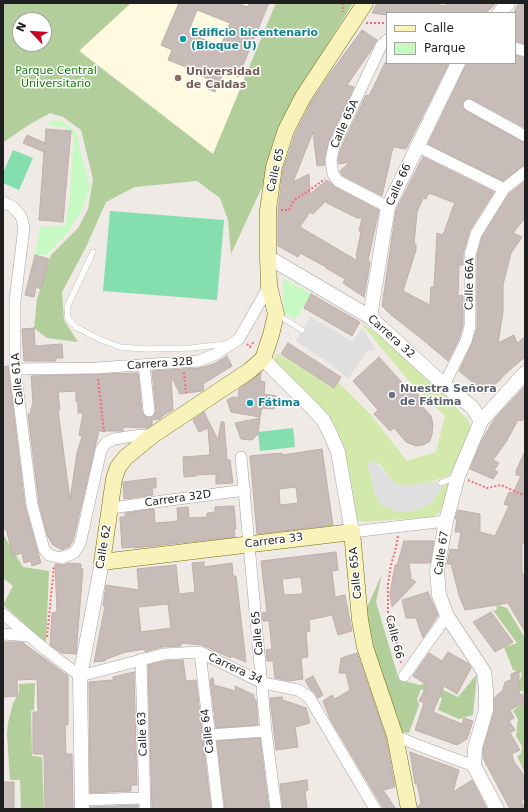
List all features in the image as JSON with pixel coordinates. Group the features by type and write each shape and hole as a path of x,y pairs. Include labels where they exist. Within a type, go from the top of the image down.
{"main road":[{"name":"Calle 65","path":"263,359 272,334 276,314 269,286 268,257 268,210 274,167 286,130 303,97 365,3"},
{"name":"Calle 62","path":"102,562 114,479 118,466 126,457 153,435 249,371 263,359"},
{"name":"Carrera 33","path":"102,562 250,543 352,532"},
{"name":"Calle 65A","path":"352,532 360,620 365,647 395,736 409,809"}],"street":[{"path":"500,12 508,3"},
{"name":"Calle 65A","path":"332,174 331,160 334,146 381,46 386,41"},
{"name":"Calle 66","path":"370,317 388,206 458,64"},
{"path":"469,105 525,136"},
{"path":"417,146 504,189"},
{"name":"Calle 66A","path":"444,385 466,341 470,326 470,255 476,234 504,189 525,172"},
{"path":"332,174 338,181 388,206"},
{"name":"Calle 61A","path":"3,202 14,207 21,216 24,227 15,301 15,369 32,505 44,549 50,555 55,556"},
{"name":"Carrera 32","path":"268,257 370,317 444,385 472,407 481,421"},
{"name":"Carrera 32B","path":"15,369 96,368 198,361 233,343 242,335 269,286"},
{"name":"Calle 65A","path":"263,359 315,411 323,420 329,431 338,452 352,532"},
{"path":"144,365 149,411"},
{"name":"Calle 67","path":"474,766 475,748 486,710 484,672 447,616 439,595 438,571 446,521 458,476 481,421 525,373"},
{"path":"55,556 61,558 74,553 80,544 100,450 106,443 114,439 141,435 153,435"},
{"name":"Calle 65","path":"241,457 263,683 266,731 276,809"},
{"name":"Carrera 32D","path":"111,508 244,490"},
{"name":"Carrera 33","path":"352,532 446,521"},
{"name":"Calle 62","path":"82,804 80,676 102,562"},
{"path":"3,614 80,676"},
{"path":"404,676 447,616"},
{"path":"3,634 29,636"},
{"name":"Carrera 34","path":"80,676 164,654 200,652 263,683 298,690 308,697 375,809"},
{"name":"Calle 64","path":"200,652 218,809"},
{"name":"Calle 63","path":"141,659 145,809"},
{"path":"209,735 266,731"},
{"path":"395,736 474,766 497,809"},
{"path":"82,804 144,798"}],"lane":[{"path":"93,252 67,307 68,320 76,328 120,347 138,349 191,348 233,343"},
{"path":"276,314 302,330"},
{"path":"441,483 458,476"}],"path":[{"path":"351,23 386,23"},
{"path":"268,210 289,210 294,200 332,174"},
{"path":"182,362 186,393"},
{"path":"96,368 106,443"},
{"path":"458,476 487,488 501,485 525,496"},
{"name":"Calle 66","path":"399,527 388,584 388,613 404,676"},
{"path":"46,650 55,556"}],"shaded area":[{"name":"Universidad de Caldas","path":"131,3 269,3 238,76 244,79 213,154 79,50"},
{"path":"311,317 353,342 362,328 376,350 367,351 348,379 333,366 296,341"},
{"path":"373,460 396,484 410,485 436,481 444,485 433,501 425,507 406,513 393,510 381,505 375,494 368,465"}],"green space":[{"name":"Parque Central Universitario","path":"3,3 131,3 79,51 213,154 276,3 353,3 296,96 281,126 262,187 231,254 228,220 220,198 197,181 135,187 106,202 86,247 62,292 64,320 78,342 47,338 34,328 37,299 51,255 78,228 88,209 93,179 81,130 63,117 50,113 27,126 4,142"},
{"path":"60,120 76,132 90,188 82,210 68,232 47,255 35,255 40,227 65,226 69,205 74,137 65,127 52,126 47,122"},
{"path":"13,150 33,158 19,190 3,183 3,173"},
{"path":"110,211 224,220 217,300 103,291"},
{"path":"283,278 311,294 296,319 284,313"},
{"path":"360,322 376,333 399,353 469,421 471,432 452,475 426,483 410,485 396,484 378,463 368,465 375,494 433,501 444,485 454,480 440,512 433,517 363,522 357,520 354,511 347,464 274,359 276,354 280,355 334,388 338,382 371,415 407,461 436,452 445,416 407,379"},
{"path":"293,428 295,447 260,451 258,432"},
{"path":"3,534 23,567 49,571 46,643 3,605 13,586 3,578"},
{"path":"382,574 376,602 399,680 420,685 427,682 458,697 477,674 473,715 459,719 438,710 442,698 421,689 417,699 419,705 409,733 399,732 374,655 365,612"},
{"path":"497,605 507,608 525,638 525,773 517,756 521,754 522,746 516,736 518,719 513,711 524,702 523,690 515,694 515,688 519,683 522,673 513,670 504,647 517,643 492,609 496,611"},
{"path":"35,683 34,710 31,711 32,756 42,757 44,809 21,809 20,780 10,780 7,734 8,723 13,703 19,693 19,684"}],"building":[{"name":"Edificio bicentenario (Bloque U)","path":"179,3 237,3 248,7 249,3 269,3 238,77 224,71 215,92 208,89 211,80 185,69 186,67 168,60 172,50 161,45","holes":["197,10 230,23 221,46 188,33"]},
{"path":"377,3 430,3 445,6 447,3 496,3 487,12 386,12 386,15 372,13"},
{"path":"519,3 525,3 525,44 516,41 515,10"},
{"path":"362,30 377,40 347,85 354,87 328,143 324,159 325,165 317,166 313,132 293,182 309,174 310,194 327,180 335,187 379,210 368,261 370,262 364,297 343,283 345,279 326,267 300,253 298,257 278,246 278,211 283,169 295,134 311,102","holes":["326,201 327,203 357,218 362,218 356,260 300,227 310,212 313,214"]},
{"path":"516,55 525,58 525,128 472,99 466,99 462,105 466,111 525,143 525,165 503,181 428,144 467,64 516,64"},
{"path":"385,63 448,64 406,149 393,147 382,196 343,176 340,171 350,162 339,164 338,160 341,148 366,95 369,96"},
{"path":"46,129 71,131 63,222 39,220 44,152 23,143 27,135 45,143"},
{"path":"423,157 494,192 470,230 463,253 463,265 459,265 458,296 463,295 463,325 459,339 448,361 382,306 396,210","holes":["429,193 455,203 443,235 437,233 434,287 431,287 430,305 403,291 416,250 416,244 414,244 417,212 423,198 426,199"]},
{"path":"525,181 525,218 513,233 522,237 511,253 503,285 503,312 498,343 514,335 517,343 525,337 525,357 484,394 481,389 459,371 472,344 477,328 477,256 482,237 509,194"},
{"path":"35,255 49,259 41,289 36,287 34,297 25,295"},
{"path":"311,294 360,322 352,336 304,308"},
{"path":"34,328 35,346 62,344 63,358 56,358 56,361 24,361 22,329"},
{"path":"288,343 341,377 334,388 281,354"},
{"path":"227,356 232,366 203,384 204,389 202,391 180,394 171,376 173,410 160,419 152,420 152,425 147,428 123,427 123,431 99,431 73,541 69,547 62,550 53,545 47,535 39,504 28,414 30,414 33,402 31,376 138,373 142,412 149,418 153,416 156,411 152,371 199,368 214,364","holes":["76,391 76,402 78,401 78,413 83,413 79,435 82,436 77,453 70,500 58,410 60,410 58,392"]},
{"name":"Nuestra Señora de Fátima","path":"379,357 406,387 409,384 426,403 422,406 431,416 433,425 430,441 423,445 416,446 406,442 394,428 390,431 374,414 378,410 353,381"},
{"path":"8,366 25,506 41,563 32,566 31,561 24,563 22,553 13,556 6,529 3,530 3,367"},
{"path":"261,373 260,381 265,382 264,394 276,396 274,409 262,408 260,417 231,412 227,400 233,397 238,398 239,389"},
{"path":"525,386 525,416 522,421 518,420 506,442 493,460 499,463 494,470 498,472 493,479 470,469 482,440 495,418"},
{"path":"204,412 218,440 221,422 224,422 227,460 230,460 233,483 216,484 216,474 184,477 183,457 210,455 208,428 199,432 193,420"},
{"path":"260,418 258,434 252,440 241,439 235,423"},
{"path":"322,449 333,525 257,534 250,456 282,453 282,455","holes":["296,487 298,503 280,505 279,489"]},
{"path":"525,451 525,543 522,543 522,572 525,578 525,632 508,603 465,610 459,595 451,564 447,564 450,549 458,550 461,532 455,532 457,519 455,519 458,510 480,514 480,532 495,536 509,506 504,504 509,492 513,493 521,476 516,475 516,471"},
{"path":"156,478 156,488 152,488 153,495 124,499 123,482"},
{"path":"234,506 236,529 234,529 235,537 135,548 122,548 120,517 125,517 125,513 154,509 155,523 178,521 177,508 188,507 189,518 207,517 207,513 215,512 215,507"},
{"path":"404,541 434,541 430,563 409,563 411,579 416,582 392,607 390,594 395,565 397,565"},
{"path":"336,552 338,570 332,571 335,597 345,595 352,631 338,635 332,615 309,620 310,631 306,632 308,657 301,658 303,679 289,681 275,678 273,661 267,661 266,650 272,649 269,621 263,621 262,613 267,612 261,561","holes":["301,577 303,594 284,595 282,579"]},
{"path":"204,562 204,567 232,563 233,576 236,576 246,662 231,656 231,658 202,645 181,643 181,646 162,647 145,652 145,649 126,652 106,659 105,661 94,662 105,606 103,606 106,585 139,590 137,569 176,565 179,594 195,592 192,563","holes":["168,604 171,628 141,632 138,607"]},
{"path":"68,563 81,564 81,569 83,569 76,654 62,653 50,645 52,613 57,612 55,564 63,565"},
{"path":"428,592 438,615 423,638 416,618 406,618 402,600"},
{"path":"491,612 513,642 495,652 473,622"},
{"path":"3,642 22,642 68,676 68,725 65,725 66,754 72,754 73,809 45,809 44,754 33,754 33,712 38,712 37,679 17,680 18,696 3,697"},
{"path":"448,652 469,664 471,668 457,694 444,686 433,712 462,724 464,718 473,721 467,739 457,745 415,730 424,703 419,701 427,685 413,676 429,653 442,661"},
{"path":"357,653 386,738 395,787 383,790 396,809 384,809 330,719 323,701 332,695 335,699 350,690 346,673 339,673 341,658"},
{"path":"183,660 186,681 196,680 211,809 152,809 148,665 165,661"},
{"path":"519,671 519,695 522,694 525,702 510,710 514,718 509,721 515,730 510,733 520,750 512,754 514,762 522,772 525,780 525,799 521,801 525,809 510,809 483,758 483,749 494,712 494,698 503,690 505,682 511,680 511,674"},
{"path":"134,672 137,785 131,785 131,791 90,793 89,682 113,680 113,677"},
{"path":"313,676 323,695 318,698 310,689 305,680"},
{"path":"213,678 214,685 236,691 235,686 254,695 254,700 256,700 258,725 216,728 210,679"},
{"path":"282,697 283,700 306,708 310,723 295,727 298,747 276,750 270,698"},
{"path":"260,738 269,809 225,809 217,741"},
{"path":"410,752 459,770 453,792 472,780 487,809 418,809 418,806 421,803 417,784 415,784"},
{"path":"307,780 308,790 305,791 307,809 283,809 280,784"},
{"path":"3,782 14,782 14,809 3,809"},
{"path":"138,805 138,809 90,809 90,807"}],"place":[{"name":"Edificio bicentenario (Bloque U)","path":"183,39"},
{"name":"Universidad de Caldas","path":"178,78"},
{"name":"Nuestra Señora de Fátima","path":"392,395"},
{"name":"Fátima","path":"250,403"}]}
